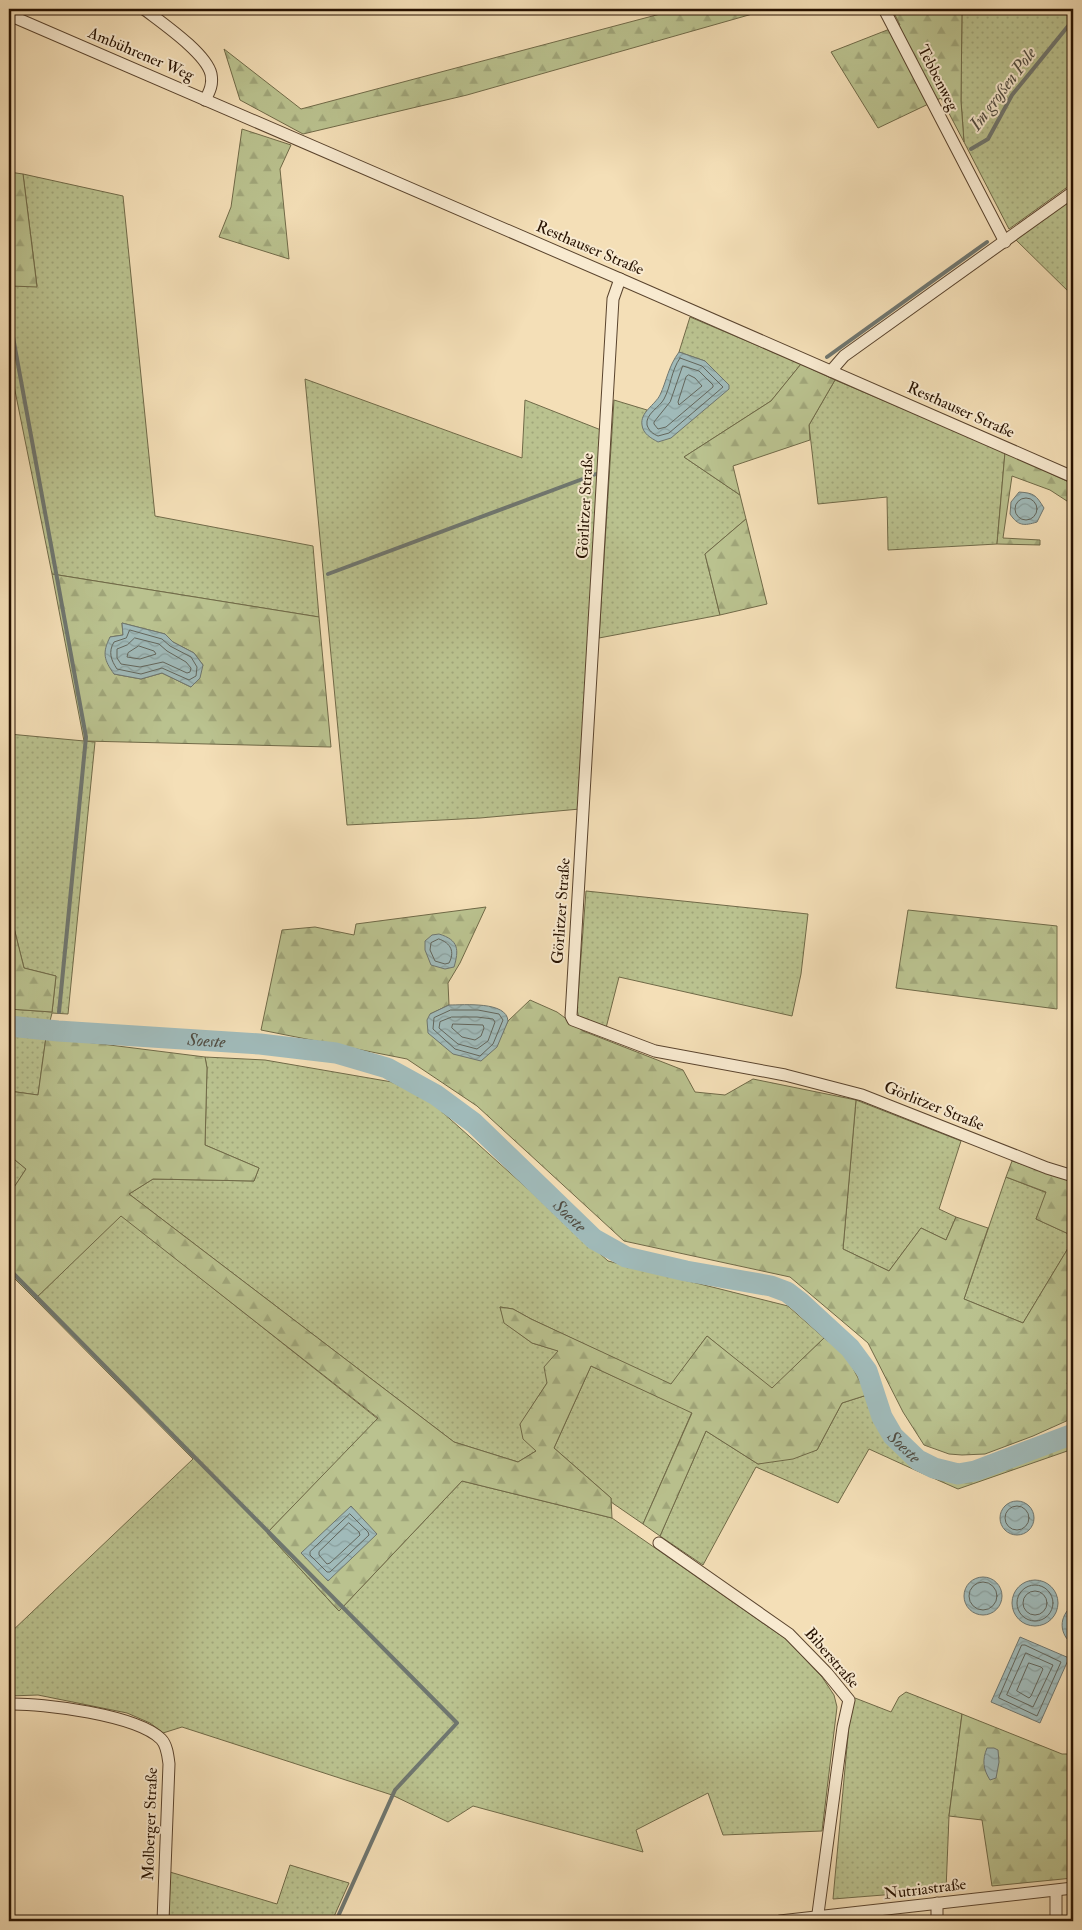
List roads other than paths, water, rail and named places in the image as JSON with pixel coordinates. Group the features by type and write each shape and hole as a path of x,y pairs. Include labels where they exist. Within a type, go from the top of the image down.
{"street":[{"path":"144,9 204,58 211,74 212,88 206,100"},
{"name":"Tebbenweg","path":"884,9 1005,242"},
{"name":"Ambührener Weg","path":"9,15 206,100"},
{"name":"Resthauser Straße","path":"206,100 1073,477"},
{"path":"831,371 844,356 1073,192"},
{"name":"Görlitzer Straße","path":"620,279 613,300 572,1020 655,1051 785,1075 862,1095 1047,1168 1073,1176"},
{"name":"Biberstraße","path":"658,1544 789,1634 849,1700 842,1736 817,1920"},
{"name":"Molberger Straße","path":"9,1704 32,1703 122,1719 144,1727 162,1740 167,1750 170,1764 163,1921"},
{"name":"Nutriastraße","path":"780,1921 817,1920 937,1903 1073,1888"},
{"path":"1056,1891 1056,1921"},
{"path":"937,1903 937,1921"}],"water":[{"path":"679,352 705,361 729,385 729,389 671,438 658,442 646,433 642,420 645,412 658,399 670,368"},
{"path":"1019,492 1034,496 1044,508 1037,522 1022,524 1016,521 1010,514 1011,502"},
{"path":"122,623 165,634 173,642 194,653 203,665 200,678 191,687 162,673 141,679 114,674 108,665 105,652 110,637 123,635"},
{"path":"432,935 446,936 456,946 457,956 454,967 445,969 431,965 425,950 425,941"},
{"path":"449,1005 493,1007 506,1015 508,1021 497,1047 481,1061 453,1054 428,1033 427,1020 430,1014"},
{"path":"1017,1501 1029,1506 1034,1518 1029,1530 1017,1535 1005,1530 1000,1518 1005,1506"},
{"path":"351,1506 377,1534 328,1581 301,1553"},
{"path":"983,1577 996,1583 1002,1596 996,1609 983,1615 970,1609 964,1596 970,1583"},
{"path":"1030,1580 1040,1580 1054,1590 1058,1603 1054,1616 1048,1622 1040,1626 1030,1626 1016,1616 1012,1608 1012,1598 1022,1584"},
{"path":"1073,1605 1073,1645 1065,1636 1062,1625 1065,1615"},
{"path":"1020,1637 1069,1658 1040,1723 991,1702"},
{"path":"987,1748 998,1750 999,1762 996,1778 990,1780 984,1764"}],"waterway":[{"name":"Im großen Pole","path":"971,149 988,139 1012,95 1073,20"},
{"path":"827,357 987,242"},
{"path":"9,315 86,737 59,1012"},
{"path":"328,574 596,474"},
{"name":"Soeste","path":"9,1026 260,1044 336,1053 387,1068 436,1095 474,1123 594,1239 626,1257 686,1271 771,1286 787,1292 850,1348 867,1371 882,1417 893,1436 918,1460 934,1468 958,1474 975,1471 1073,1434"},
{"path":"9,1269 457,1723 395,1790 336,1921"}]}
